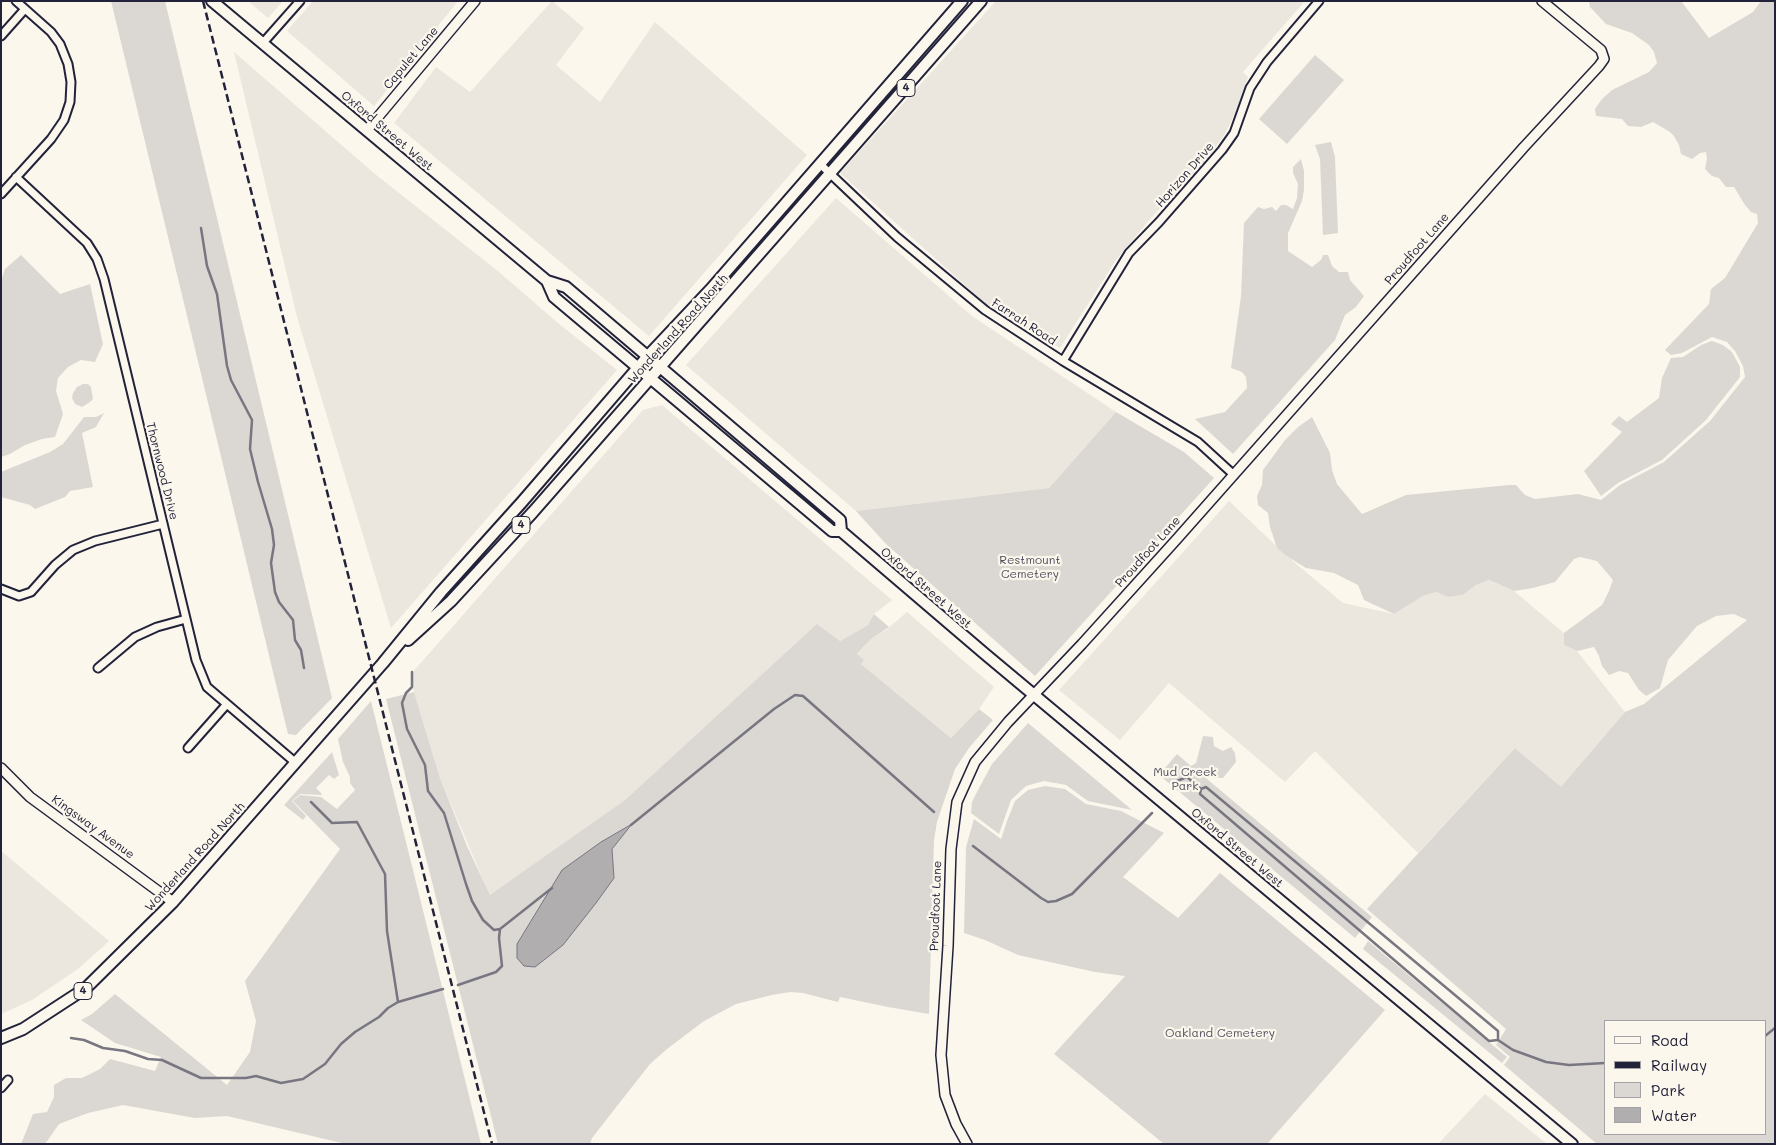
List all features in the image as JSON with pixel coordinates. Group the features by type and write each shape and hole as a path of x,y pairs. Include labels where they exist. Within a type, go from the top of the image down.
{"main road":[{"name":"Oxford Street West","path":"212,1 547,281 566,287 660,366 840,520 841,531"},
{"name":"Wonderland Road North","path":"1,1038 23,1029 86,988 173,902 296,763 441,592 554,466 648,356 711,289 962,1"},
{"name":"Wonderland Road North","path":"383,662 451,601 533,512 981,1"},
{"name":"Oxford Street West","path":"547,281 554,298 832,531 841,531 1034,695 1572,1144"}],"street":[{"path":"1,194 51,139 64,120 70,102 72,82 68,64 60,44 51,32 16,1"},
{"path":"262,44 300,1"},
{"name":"Capulet Lane","path":"366,130 475,1"},
{"name":"Horizon Drive","path":"1063,361 1129,253 1222,150 1234,133 1250,88 1267,62 1318,1"},
{"name":"Proudfoot Lane","path":"967,1144 956,1124 945,1095 941,1056 948,946 951,849 957,802 975,762 1008,722 1082,644 1518,154 1599,66 1604,59 1601,50 1542,1"},
{"path":"1,36 25,9"},
{"name":"Farrah Road","path":"820,164 898,237 985,310 1063,361 1198,442 1234,475"},
{"name":"Thornwood Drive","path":"16,178 87,243 97,259 106,288 196,660 207,687 296,763"},
{"path":"1,589 19,596 31,592 55,565 73,550 95,541 163,524"},
{"path":"98,668 135,637 157,627 186,619"},
{"path":"188,748 227,704"},
{"name":"Kingsway Avenue","path":"1,768 30,797 173,902"},
{"path":"1,1088 8,1080"}],"shaded area":[{"path":"248,1 283,1 268,18"},
{"path":"313,1 458,1 374,106 287,31"},
{"path":"552,1 584,28 556,65 600,102 655,22 807,155 649,336 394,123 436,67 470,92"},
{"path":"996,1 1305,1 1243,72 1248,77 1236,111 1225,134 1206,160 1151,218 1116,260 1060,348 986,304 840,173"},
{"path":"234,52 375,174 499,272 558,323 617,370 391,628 297,317"},
{"path":"836,198 972,316 1116,412 1049,488 856,511 686,365"},
{"path":"662,405 892,600 874,614 868,625 840,641 817,625 625,800 490,896 440,778 414,692 411,674 643,410"},
{"path":"1229,501 1288,557 1343,603 1394,614 1423,596 1436,592 1448,597 1463,595 1476,585 1489,580 1514,591 1564,633 1564,645 1577,651 1625,712 1561,788 1515,748 1418,853 1315,751 1285,782 1169,683 1120,740 1059,690"},
{"path":"907,612 994,687 979,709 951,738 861,664 857,655 871,639 886,630"},
{"path":"1,851 109,941 78,969 32,1000 1,1014"},
{"path":"1485,1094 1547,1144 1438,1144"}],"green space":[{"path":"111,1 165,1 332,698 296,735 288,734"},
{"path":"1589,1 1681,1 1709,38 1753,12 1761,1 1775,1 1775,1144 1597,1144 1504,1065 1510,1057 1496,1045 1506,1029 1367,909 1515,748 1561,787 1625,712 1644,704 1747,620 1734,614 1716,616 1697,626 1668,660 1660,688 1646,696 1639,690 1628,673 1619,671 1609,675 1602,666 1594,647 1577,651 1564,645 1564,633 1602,605 1609,591 1613,580 1597,561 1580,557 1574,559 1555,582 1533,588 1514,591 1489,580 1476,585 1463,595 1448,597 1436,592 1423,596 1394,614 1364,600 1358,585 1334,573 1306,568 1288,557 1277,548 1270,527 1268,513 1258,505 1257,496 1262,485 1263,470 1285,440 1312,417 1330,453 1332,470 1337,484 1362,514 1406,495 1509,485 1516,485 1525,495 1535,499 1578,494 1601,500 1620,485 1664,462 1710,421 1745,377 1743,366 1735,351 1727,342 1712,337 1682,353 1671,355 1665,350 1709,304 1711,289 1725,278 1758,223 1757,214 1751,212 1745,205 1734,187 1726,187 1719,178 1712,176 1705,169 1706,152 1700,153 1692,159 1681,154 1674,136 1653,122 1641,127 1628,126 1622,119 1596,116 1595,109 1612,90 1649,72 1657,63 1654,52 1649,45 1632,33 1606,24 1590,7"},
{"path":"1315,55 1344,80 1287,144 1259,119"},
{"path":"1331,142 1335,157 1338,233 1323,235 1320,159 1315,145"},
{"path":"1301,159 1304,171 1304,190 1302,201 1288,233 1288,251 1312,267 1321,260 1323,255 1328,255 1332,266 1339,272 1348,272 1350,280 1364,296 1356,307 1345,315 1335,340 1233,454 1195,419 1225,412 1247,388 1246,377 1242,372 1231,368 1241,296 1244,223 1258,207 1264,209 1272,207 1276,211 1281,205 1286,205 1293,209 1297,198 1298,184 1293,173 1293,167"},
{"path":"21,255 60,294 90,284 103,344 95,362 81,360 68,367 58,378 56,391 63,414 55,437 25,445 1,457 1,281 5,269"},
{"path":"1712,341 1723,345 1732,352 1740,367 1740,377 1706,420 1662,460 1618,483 1601,496 1584,471 1622,432 1611,424 1619,416 1627,422 1659,398 1662,378 1671,358 1683,357 1701,345"},
{"path":"88,384 91,387 93,399 82,407 75,404 72,398 77,387"},
{"name":"Restmount Cemetery","path":"1116,412 1184,452 1214,478 1035,676 886,544 856,511 1049,488"},
{"path":"104,413 96,427 82,433 93,487 70,491 65,497 35,509 30,505 1,497 1,472 50,452 63,444 84,417 96,417"},
{"path":"874,614 889,627 871,639 857,654 864,660 861,664 951,738 979,709 993,720 969,748 955,769 937,822 934,840 929,1014 840,997 838,1002 803,993 790,992 736,1004 704,1021 650,1064 592,1138 590,1144 498,1144 386,699 414,692 440,778 467,846 490,895 625,800 817,624 840,641 868,625"},
{"path":"371,701 481,1144 346,1144 227,1116 195,1118 123,1105 88,1113 59,1124 45,1144 21,1144 33,1114 47,1112 54,1097 54,1085 66,1078 82,1078 100,1069 110,1059 155,1071 161,1057 115,1043 81,1020 92,1014 115,994 227,1085 250,1052 256,1021 245,981 340,849 293,801 300,795 321,797 337,809 355,790 350,783 350,777 343,762 338,739"},
{"path":"1028,723 1132,810 1088,801 1066,785 1044,781 1026,786 1011,800 999,834 971,813 972,802 992,764"},
{"name":"Mud Creek Park","path":"1203,736 1213,737 1214,746 1223,751 1231,747 1235,753 1236,762 1223,778 1208,777 1207,779 1372,917 1355,938 1159,775 1177,754 1191,766 1196,763"},
{"path":"332,752 339,775 334,779 329,775 316,788 321,795 300,794 292,801 306,816 303,820 284,805"},
{"name":"Oakland Cemetery","path":"1045,786 1065,789 1086,804 1121,811 1164,833 1123,877 1178,918 1220,873 1385,1010 1267,1144 1164,1144 1054,1054 1125,976 1095,972 1018,955 964,933 966,847 974,819 1001,839 1015,801 1028,790"},
{"path":"1368,941 1507,1057 1502,1063 1363,949"}],"water":[{"path":"632,824 612,849 614,878 596,903 563,945 535,967 524,966 517,958 517,944 562,870 601,842"}],"waterway":[{"path":"201,228 207,266 217,294 227,366 231,380 252,420 250,449 272,529 274,545 271,563 275,592 279,602 293,620 295,640 301,650 304,668"},
{"path":"412,672 412,687 406,693 402,703 407,729 425,765 428,791 444,813 472,901 483,920 494,930 500,929 552,888"},
{"path":"631,825 774,709 795,695 803,696 934,812"},
{"path":"1172,789 1177,781 1187,777 1201,789 1200,794 1489,1041 1498,1040 1513,1050 1546,1062 1569,1065 1604,1063"},
{"path":"1201,789 1206,787 1498,1031 1498,1040"},
{"path":"311,802 332,823 357,822 385,874 387,931 398,1002"},
{"path":"973,846 1041,898 1048,902 1056,901 1072,894 1152,813"},
{"path":"458,985 496,972 502,966 500,929"},
{"path":"71,1038 84,1040 103,1048 125,1051 148,1059 162,1060 201,1078 246,1078 256,1076 281,1083 303,1079 325,1064 341,1044 355,1032 398,1002 443,989"},
{"path":"1766,1035 1775,1028"}],"railway":[{"path":"203,1 492,1144"}]}
